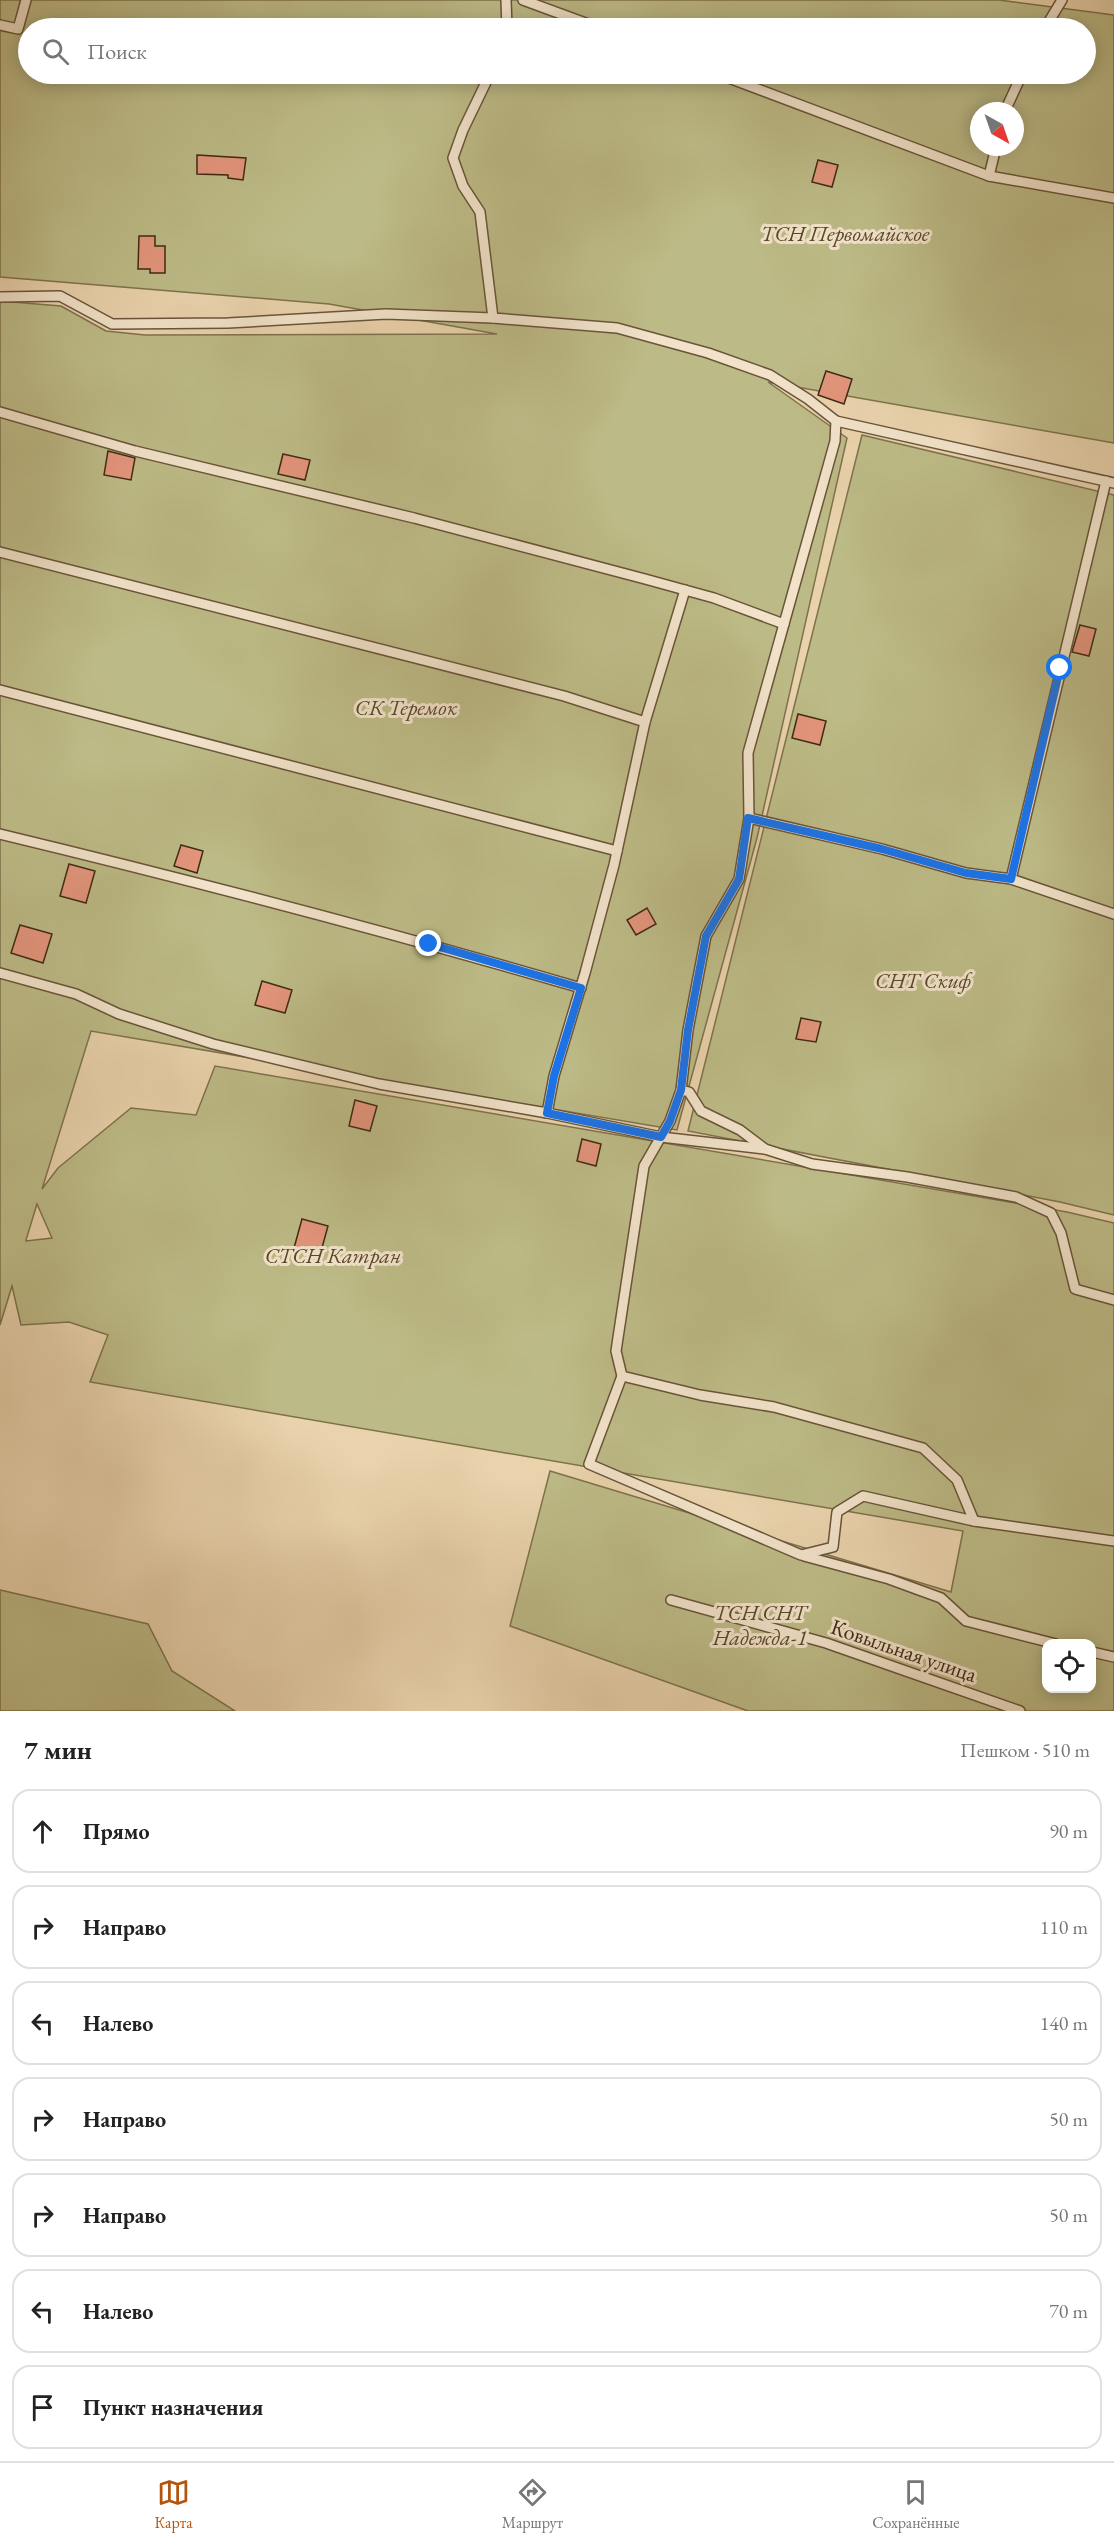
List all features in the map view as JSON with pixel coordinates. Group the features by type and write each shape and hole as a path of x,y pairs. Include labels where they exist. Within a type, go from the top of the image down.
{"lane":[{"path":"21,18 26,0"},
{"path":"506,0 507,18"},
{"path":"523,0 571,18"},
{"path":"1051,18 1062,0"},
{"path":"0,25 18,29"},
{"path":"485,84 463,130 453,158 463,186 480,212 493,318"},
{"path":"745,84 989,176 1114,198"},
{"path":"1009,102 1017,84"},
{"path":"989,176 994,156"},
{"path":"0,297 60,296 112,324 228,323 386,315 493,318 617,328 708,353 770,375 808,399 836,421 1110,482 1011,879"},
{"path":"0,412 135,451 414,518 685,590 784,624"},
{"path":"836,421 835,441 748,753 748,818 739,879 706,936 688,1030 681,1090 670,1121 644,1166 616,1351 622,1376 589,1464 801,1555 889,1579 941,1598 966,1621 1042,1640"},
{"path":"0,552 564,696 645,722"},
{"path":"547,1113 554,1076 581,988 617,851 645,722 685,590"},
{"path":"0,690 617,851"},
{"path":"748,818 882,849 966,873 1011,879 1114,914"},
{"path":"0,834 162,873 384,932 581,988"},
{"path":"0,973 76,994 119,1014 213,1044 379,1084 547,1113 661,1137 765,1149 812,1164 907,1177 1016,1197 1051,1213 1061,1233 1075,1289 1114,1299"},
{"path":"681,1090 689,1092 701,1111 740,1130 765,1149"},
{"path":"622,1376 700,1395 774,1407 923,1448 957,1480 974,1521"},
{"path":"801,1555 834,1547 837,1512 863,1496 974,1521 1114,1541"},
{"name":"Ковыльная улица","path":"671,1600 826,1643 1020,1711"},
{"path":"1096,1653 1114,1657"}],"green space":[{"path":"0,0 999,0 1114,15 1114,443 768,382 847,438 757,838 677,1130 91,1031 42,1189 58,1168 131,1108 196,1115 215,1066 1067,1212 1114,1223 1114,1711 748,1711 510,1626 550,1471 951,1592 963,1531 90,1382 108,1335 69,1322 21,1325 12,1286 0,1325 0,301 61,306 106,331 145,335 497,334 329,304 0,277","holes":["37,1204 52,1238 26,1241"]},
{"name":"СНТ Скиф","path":"862,435 1114,495 1114,1215 1060,1202 688,1131"},
{"path":"0,1590 148,1624 172,1671 235,1711 0,1711"}],"building":[{"path":"197,155 246,158 243,180 228,178 228,175 197,174"},
{"path":"818,160 838,165 832,187 812,182"},
{"path":"139,236 155,236 155,246 165,246 165,273 150,273 150,269 138,269"},
{"path":"826,371 852,379 844,404 818,395"},
{"path":"108,451 135,458 131,480 104,475"},
{"path":"283,454 310,460 305,480 278,474"},
{"path":"1080,625 1096,629 1089,656 1072,652"},
{"path":"798,714 826,721 820,745 792,738"},
{"path":"181,845 203,851 197,873 174,866"},
{"path":"69,864 95,871 86,903 60,896"},
{"path":"647,908 656,924 636,935 627,920"},
{"path":"20,925 52,934 43,963 11,953"},
{"path":"262,981 292,990 285,1013 255,1005"},
{"path":"801,1018 821,1022 816,1042 796,1039"},
{"path":"355,1100 377,1106 370,1131 349,1126"},
{"path":"582,1139 601,1144 596,1166 577,1161"},
{"path":"302,1219 328,1226 320,1255 294,1248"}],"route":[{"path":"429,944 581,988 554,1076 547,1113 661,1137 670,1121 681,1090 688,1030 706,936 739,879 748,818 882,849 966,873 1011,879 1060,668"}],"park label":[{"name":"ТСН Первомайское","path":"845,233"},
{"name":"СК Теремок","path":"406,707"},
{"name":"СТСН Катран","path":"333,1255"},
{"name":"ТСН СНТ Надежда-1","path":"760,1625"}]}
